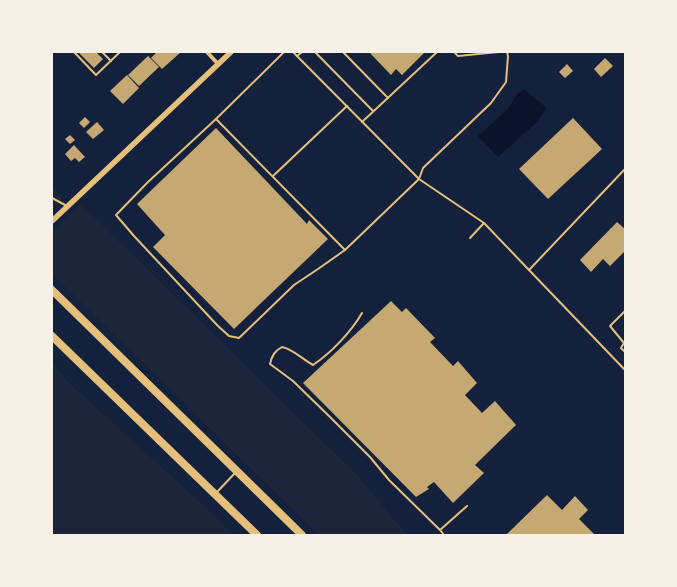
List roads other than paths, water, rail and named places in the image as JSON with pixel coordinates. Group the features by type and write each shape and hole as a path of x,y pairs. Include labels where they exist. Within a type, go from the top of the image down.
{"highway":[{"path":"52,290 302,535"},
{"path":"52,336 257,535"}],"street":[{"path":"207,52 218,64"},
{"path":"52,221 231,52"}],"lane":[{"path":"74,52 96,75 120,52"},
{"path":"102,52 111,61"},
{"path":"284,52 216,119 148,182 116,215 207,315 229,336 239,338 294,285 345,250 419,179 423,168 491,103 506,82 507,52"},
{"path":"293,52 419,179 484,223 625,370"},
{"path":"297,56 302,52"},
{"path":"315,52 373,111"},
{"path":"344,52 388,98"},
{"path":"362,122 437,52"},
{"path":"454,52 458,56 467,56 499,52"},
{"path":"273,176 347,106"},
{"path":"216,119 345,250"},
{"path":"529,270 625,169"},
{"path":"52,198 68,207"},
{"path":"470,238 484,223"},
{"path":"625,311 610,326 624,343 621,348 625,352"},
{"path":"362,313 356,324 322,359 313,365 290,349 282,347 271,357 270,364 293,381 330,417 370,457 389,480 444,535"},
{"path":"215,494 237,471"},
{"path":"440,530 467,506"}]}
